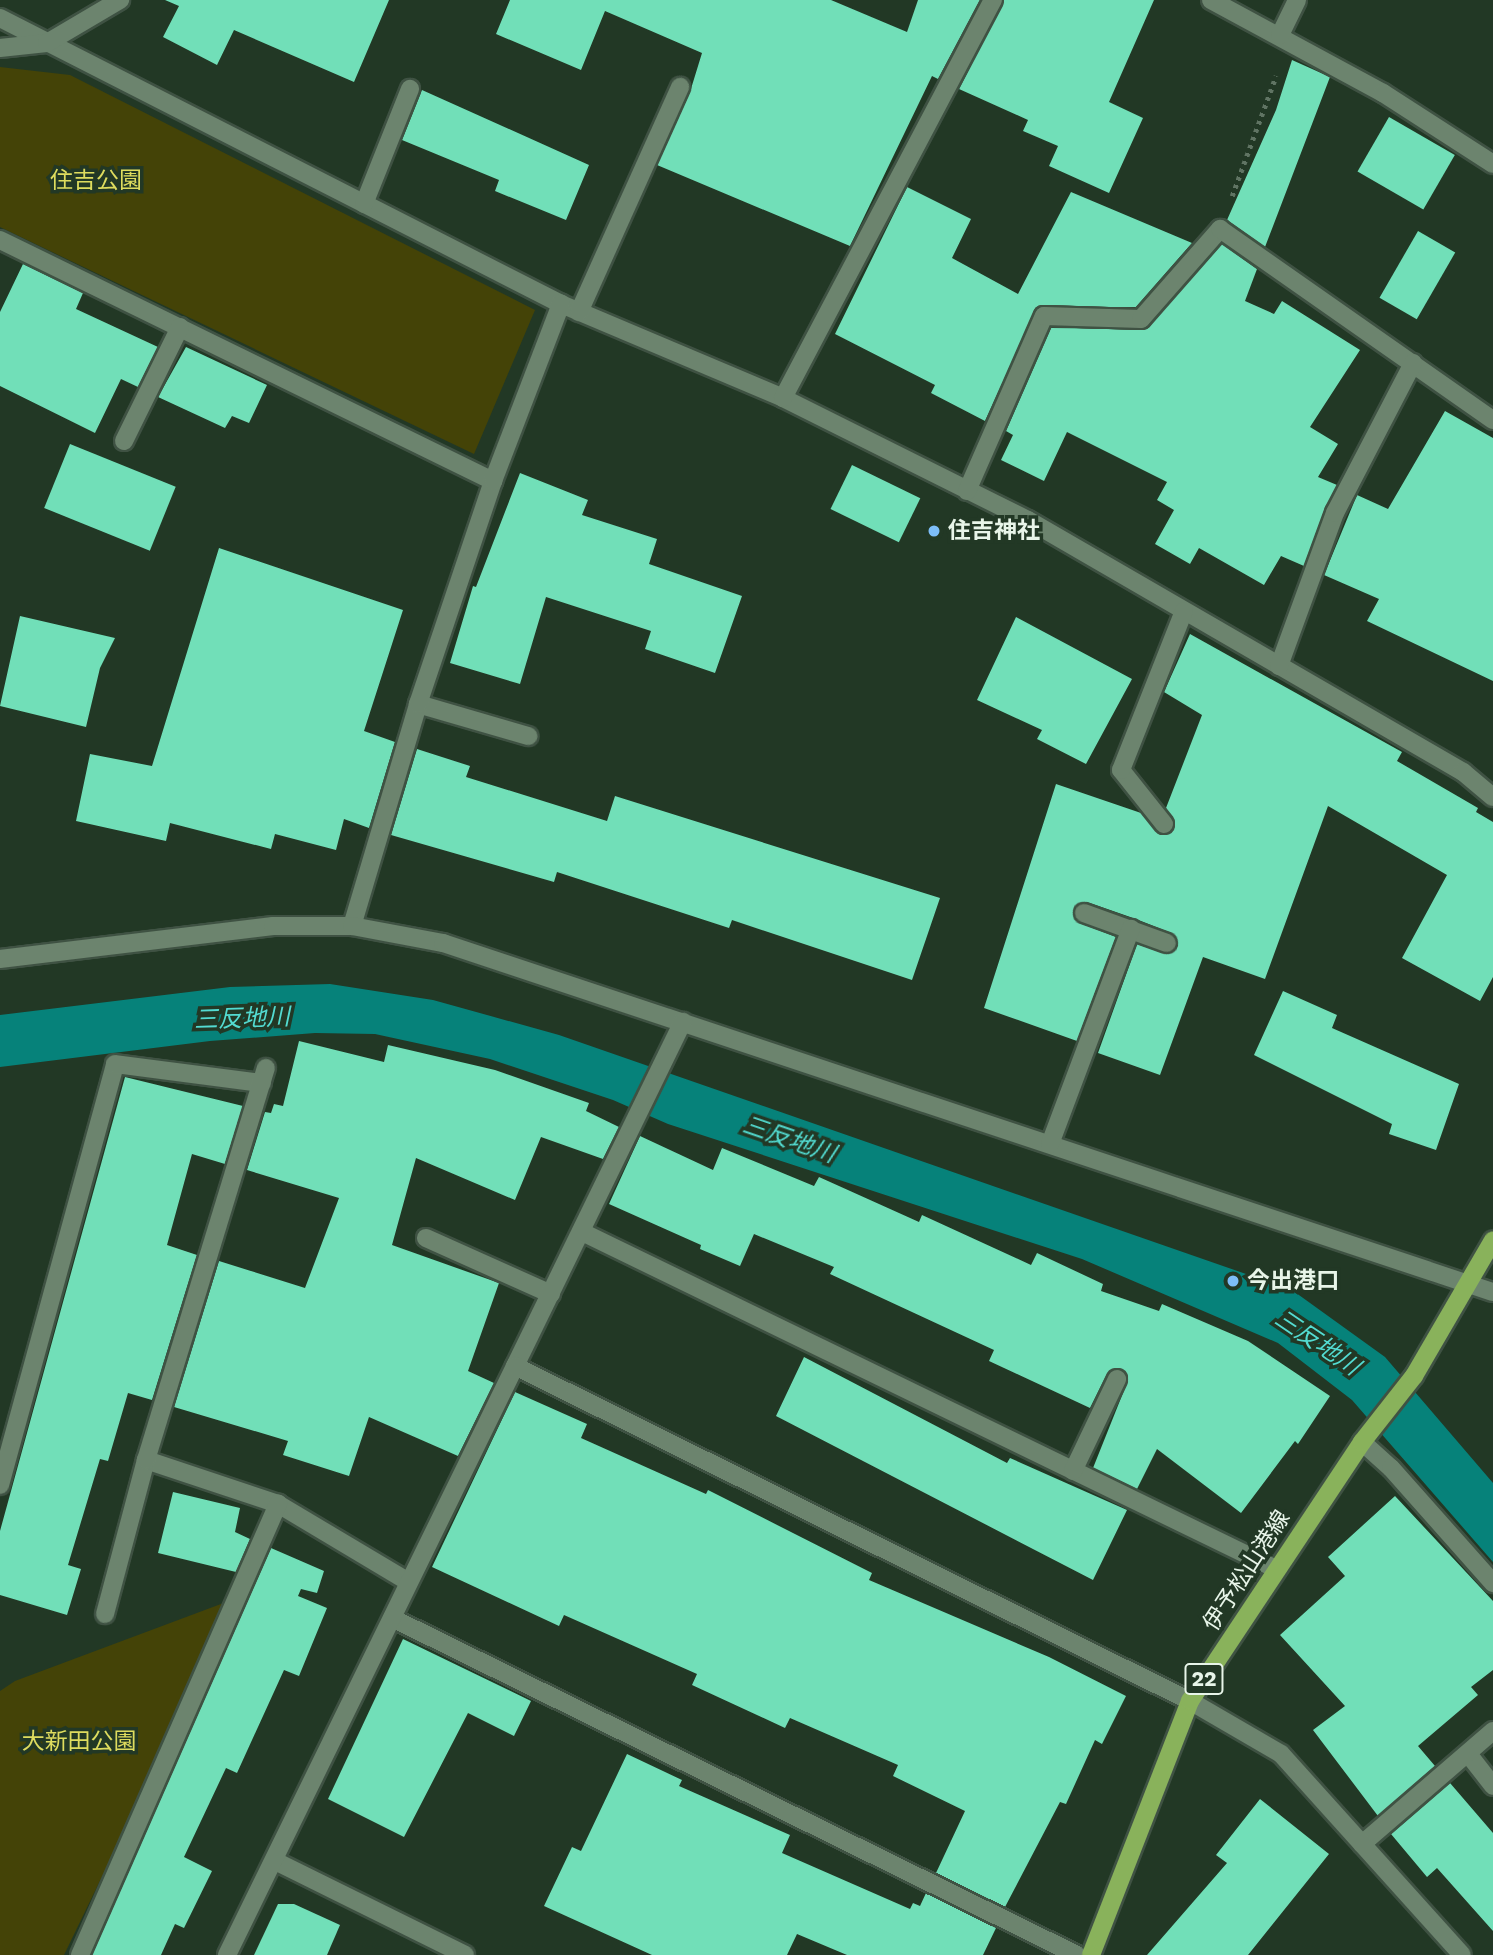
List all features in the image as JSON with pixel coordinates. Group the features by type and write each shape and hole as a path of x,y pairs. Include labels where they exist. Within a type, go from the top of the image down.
{"main road":[{"name":"伊予松山港線","path":"1091,1955 1190,1701 1366,1437 1414,1376 1493,1240"}],"street":[{"path":"0,48 47,43 120,0"},
{"path":"783,398 993,0"},
{"path":"1211,0 1383,93 1493,164"},
{"path":"1284,39 1297,0"},
{"path":"0,18 561,304 783,398 1028,520 1463,772 1493,797"},
{"path":"579,312 680,87"},
{"path":"365,204 410,89"},
{"path":"967,491 1044,316 1141,319 1220,229 1493,420"},
{"path":"0,240 493,481"},
{"path":"352,926 418,704 493,481 561,304"},
{"path":"124,441 180,327"},
{"path":"1279,666 1335,513 1413,363"},
{"path":"1164,824 1121,771 1184,611"},
{"path":"418,704 528,736"},
{"path":"1084,913 1167,943"},
{"path":"0,960 273,926 352,926 443,943 1493,1292"},
{"path":"1049,1144 1131,929"},
{"path":"227,1955 637,1122 683,1022"},
{"path":"0,1485 115,1064 264,1076 146,1460 105,1614"},
{"path":"582,1232 1276,1569"},
{"path":"426,1238 551,1294"},
{"path":"515,1366 1190,1701 1281,1754 1462,1955"},
{"path":"1073,1471 1117,1379"},
{"path":"1366,1437 1493,1583"},
{"path":"146,1460 278,1504 409,1582"},
{"path":"80,1955 278,1504"},
{"path":"392,1618 1077,1955"},
{"path":"1362,1844 1469,1755 1493,1731"},
{"path":"1469,1755 1493,1786"},
{"path":"275,1861 465,1955"}],"path":[{"path":"1220,229 1284,39"}],"green space":[{"name":"住吉公園","path":"0,67 70,75 535,310 474,454 0,227"},
{"name":"大新田公園","path":"237,1598 64,1955 0,1955 0,1691 15,1681"}],"water":[{"name":"三反地川","path":"330,984 433,1000 559,1035 1292,1290 1385,1357 1493,1483 1493,1562 1352,1400 1278,1343 1082,1259 668,1124 613,1100 490,1059 375,1034 315,1033 210,1041 0,1067 0,1015 230,987"}],"building":[{"path":"165,0 389,0 354,82 234,30 217,65 163,37 179,6"},
{"path":"510,0 831,0 907,32 918,0 980,0 938,79 932,76 850,246 657,165 690,92 702,53 605,11 581,70 496,34"},
{"path":"1004,0 1154,0 1109,102 1143,118 1109,193 1049,166 1058,146 1023,131 1028,120 959,89"},
{"path":"1292,60 1330,77 1265,247 1227,220 1276,110"},
{"path":"422,90 589,165 566,220 495,191 499,180 402,140"},
{"path":"1389,117 1455,155 1423,210 1358,172"},
{"path":"907,187 971,219 952,258 1018,294 1071,192 1192,243 1136,307 1037,307 985,421 931,393 935,385 835,334"},
{"path":"1418,231 1455,252 1417,319 1380,298"},
{"path":"1222,244 1257,269 1245,301 1274,314 1282,301 1360,350 1310,427 1338,444 1318,477 1337,485 1304,566 1281,556 1264,585 1199,548 1190,564 1155,544 1174,510 1157,500 1167,482 1067,432 1044,481 1001,460 1013,435 1006,431 1051,328 1146,329"},
{"path":"23,264 83,293 76,309 158,347 138,387 121,379 95,433 0,386 0,312"},
{"path":"186,347 267,385 249,423 232,416 225,428 158,397"},
{"path":"1445,411 1493,438 1493,681 1367,621 1379,599 1324,575 1357,495 1388,509"},
{"path":"70,444 176,487 150,551 44,508"},
{"path":"852,465 920,498 899,542 831,509"},
{"path":"520,473 588,500 582,515 657,539 649,564 742,596 715,673 645,649 651,631 546,597 520,684 450,663 473,586 476,587"},
{"path":"219,548 403,610 364,731 395,742 369,828 344,819 336,850 275,834 271,849 170,823 166,841 76,821 90,754 152,766"},
{"path":"20,616 115,638 100,668 86,727 0,706"},
{"path":"1016,617 1132,679 1086,764 1037,739 1042,730 977,700"},
{"path":"1190,634 1402,752 1397,761 1478,808 1476,812 1493,822 1493,977 1480,1001 1402,958 1447,875 1328,806 1265,979 1203,957 1160,1075 1098,1053 1137,944 1168,954 1178,946 1171,933 1136,919 1087,902 1074,909 1080,923 1116,937 1077,1041 984,1008 1056,784 1141,813 1160,835 1174,829 1166,808 1202,715 1164,692"},
{"path":"417,749 470,766 466,777 607,821 615,796 940,898 912,980 732,920 729,928 557,872 554,882 391,835"},
{"path":"1283,991 1337,1015 1332,1028 1459,1084 1436,1150 1389,1134 1392,1124 1254,1055"},
{"path":"299,1041 384,1062 388,1045 495,1070 589,1103 586,1111 619,1127 603,1159 541,1137 515,1200 416,1158 392,1245 499,1283 468,1371 494,1383 458,1456 369,1417 349,1476 283,1455 288,1441 174,1407 219,1261 305,1288 339,1198 247,1170 265,1112 271,1113 274,1104 283,1106"},
{"path":"125,1077 243,1106 225,1164 192,1154 167,1245 197,1255 152,1400 128,1393 108,1461 100,1459 68,1565 81,1569 67,1615 0,1595 0,1531"},
{"path":"640,1136 713,1170 722,1148 814,1186 819,1177 919,1222 922,1215 1031,1265 1037,1253 1103,1284 1101,1291 1159,1311 1162,1304 1248,1341 1330,1396 1298,1444 1295,1441 1241,1513 1157,1449 1137,1489 1093,1468 1127,1383 1122,1369 1107,1374 1090,1408 989,1361 994,1350 830,1274 834,1267 754,1234 740,1266 700,1249 701,1245 609,1204"},
{"path":"804,1357 1007,1463 1010,1458 1127,1510 1093,1580 776,1416"},
{"path":"515,1392 587,1424 581,1438 706,1494 708,1490 872,1573 869,1580 1049,1657 1126,1696 1102,1744 1095,1740 1066,1804 1060,1802 1005,1907 936,1873 965,1811 893,1776 898,1765 790,1718 785,1728 692,1685 697,1674 564,1615 559,1626 432,1567"},
{"path":"173,1492 240,1508 235,1532 250,1539 236,1572 158,1553"},
{"path":"1395,1496 1493,1601 1493,1670 1471,1687 1478,1695 1418,1746 1435,1766 1378,1816 1313,1730 1345,1706 1280,1635 1345,1576 1328,1557"},
{"path":"271,1548 324,1571 317,1593 301,1589 298,1596 327,1608 299,1676 284,1670 237,1773 226,1768 184,1857 212,1871 184,1928 175,1924 161,1955 92,1955"},
{"path":"403,1639 531,1701 514,1736 468,1713 404,1837 328,1799"},
{"path":"627,1754 682,1780 679,1786 790,1835 782,1853 910,1909 913,1903 920,1906 926,1893 996,1928 983,1955 847,1955 797,1934 787,1955 652,1955 544,1906 572,1847 581,1851"},
{"path":"1450,1783 1493,1833 1493,1931 1437,1868 1427,1877 1391,1834"},
{"path":"1260,1799 1329,1854 1248,1955 1147,1955 1227,1863 1216,1855"},
{"path":"278,1904 294,1904 340,1925 327,1955 254,1955"}],"place":[{"name":"住吉神社","path":"934,531"},
{"name":"今出港口","path":"1233,1281"}]}
